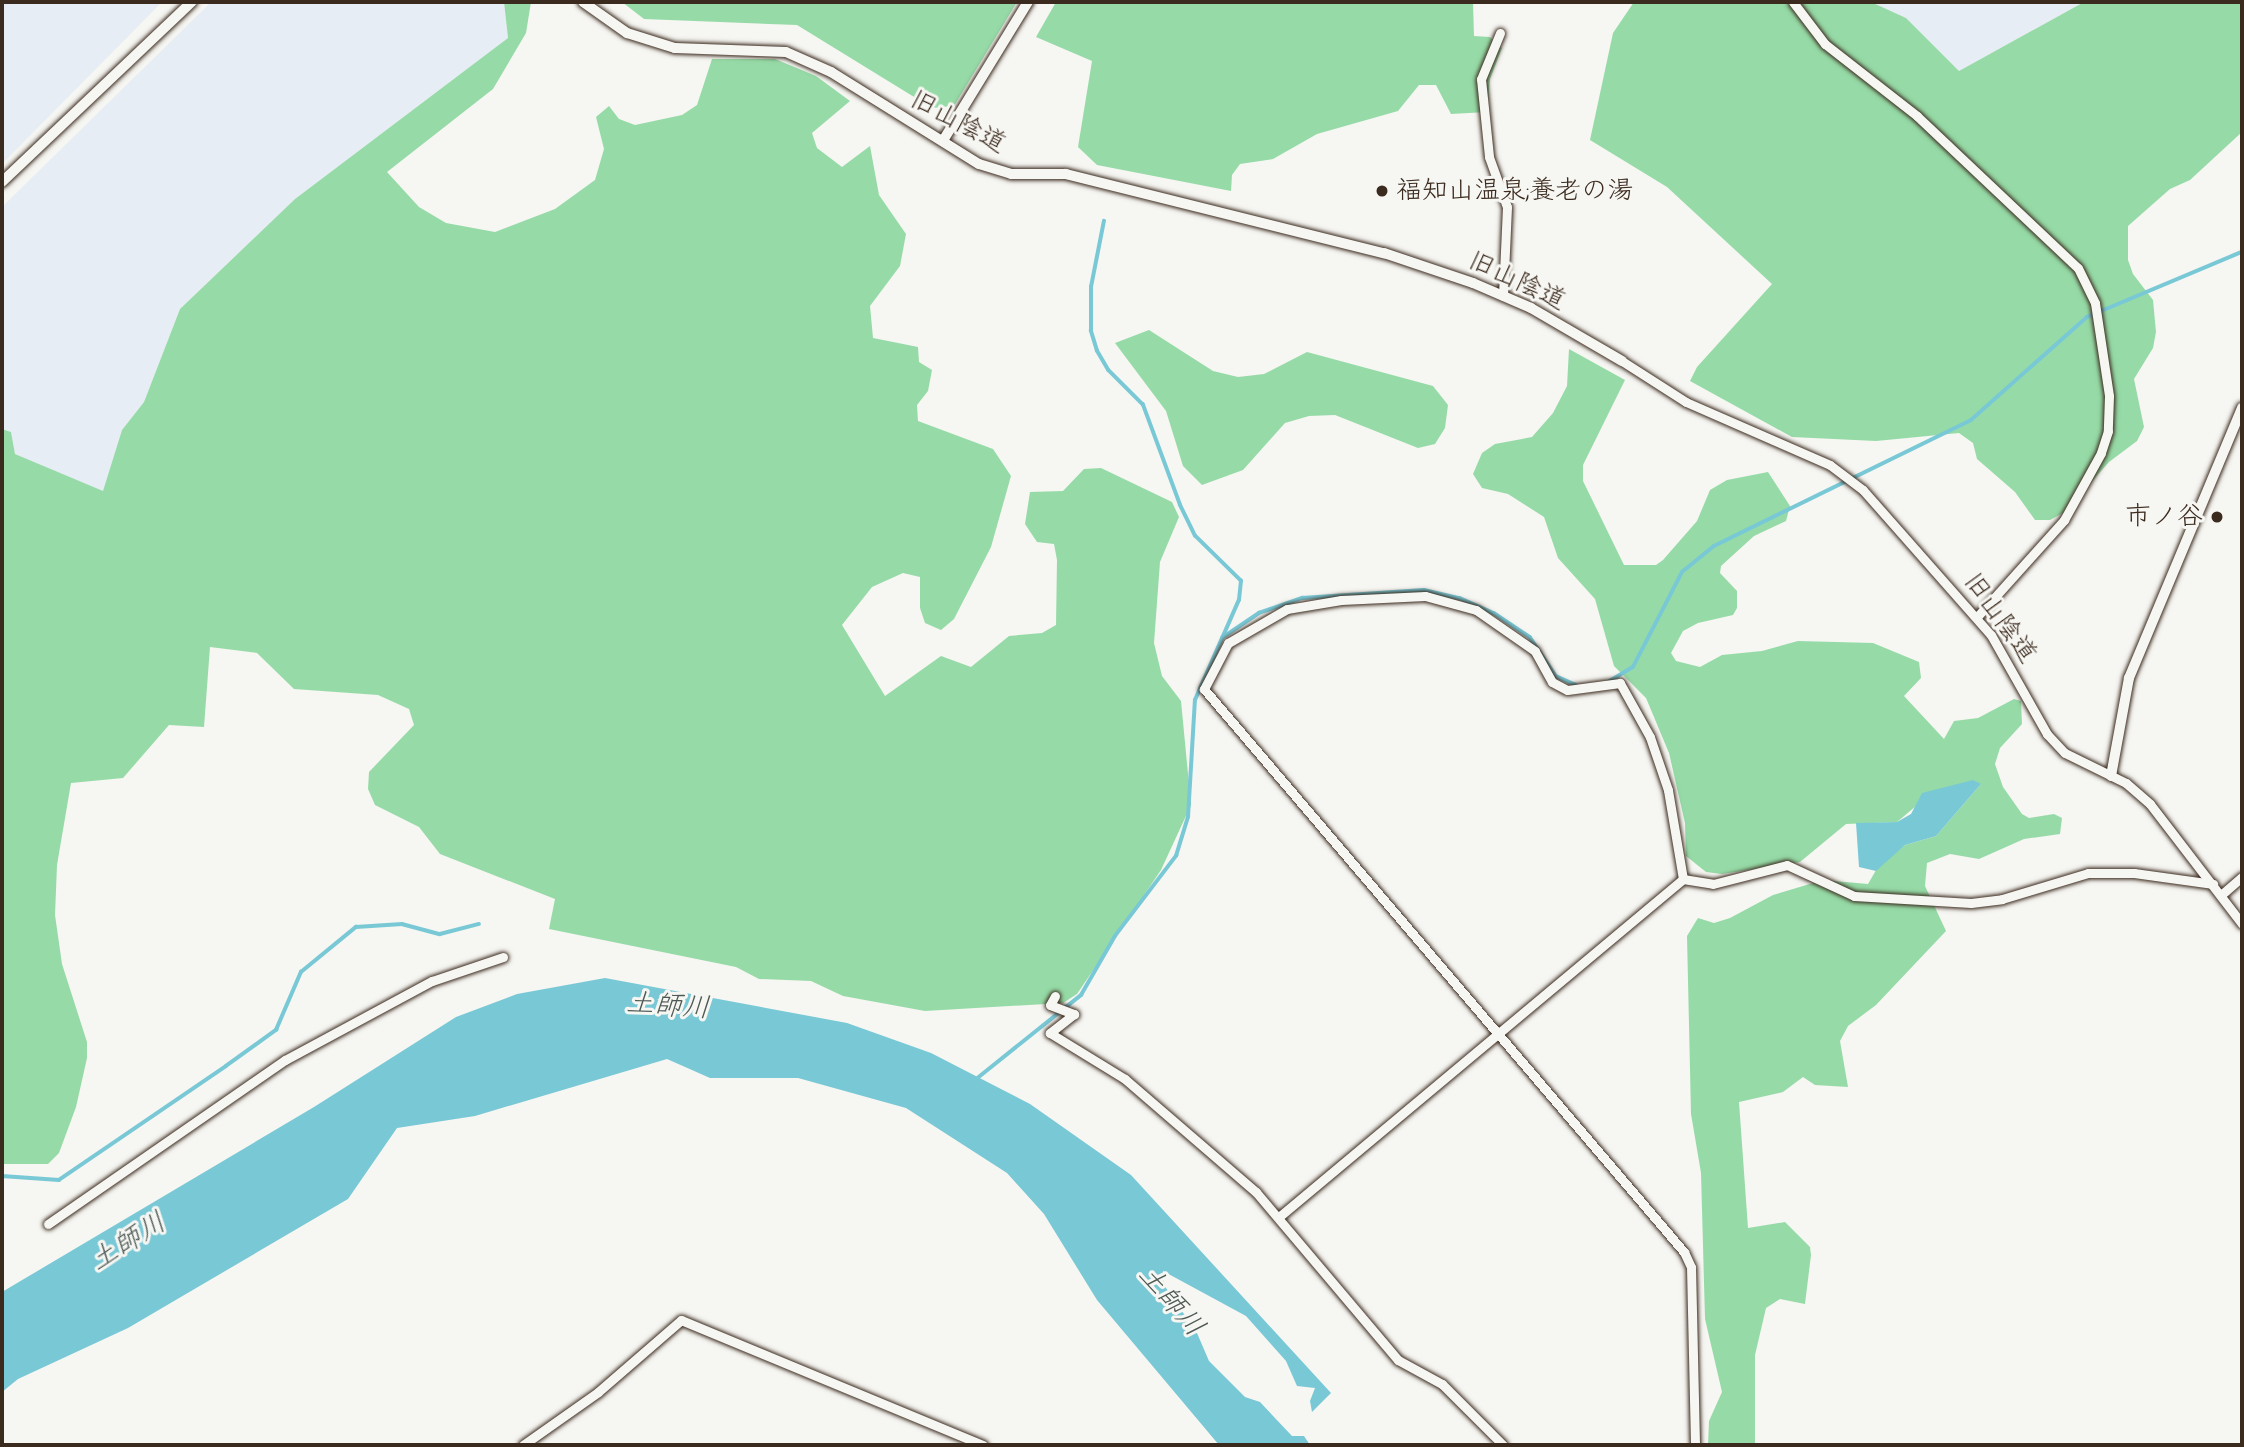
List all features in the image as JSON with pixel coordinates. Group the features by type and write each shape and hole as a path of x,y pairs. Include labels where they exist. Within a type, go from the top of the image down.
{"street":[{"path":"2,182 192,2"},
{"name":"旧山陰道","path":"583,2 627,33 675,48 786,52 831,72 884,108 944,139 979,164 1000,171 1066,174 1282,227 1384,253 1503,296 1622,361 1686,402 1830,465 1863,491 1977,617 2047,734 2065,753 2111,776 2150,804 2242,924"},
{"path":"944,139 1028,2"},
{"path":"1793,2 1825,44 1917,116 2078,268 2095,303 2109,396 2108,430 2101,453 2064,520 1977,617"},
{"path":"1500,33 1481,79 1489,157 1507,206 1503,296"},
{"path":"2111,776 2129,678 2242,408"},
{"path":"1683,879 1668,790 1650,737 1620,683 1567,690 1552,682 1535,651 1493,619 1452,601 1425,596 1341,600 1287,609 1228,643 1205,689 1684,1252 1691,1267 1695,1445"},
{"path":"1280,1216 1683,879 1713,884 1787,865 1854,896 1971,903 2002,899 2088,873 2134,873 2213,884"},
{"path":"2221,895 2242,877"},
{"path":"48,1224 285,1060 432,981 503,957"},
{"path":"1055,996 1050,1005 1074,1014 1050,1033 1081,1049 1166,1111 1280,1216 1398,1360 1442,1384 1503,1445"},
{"path":"523,1445 598,1392 681,1320 969,1443 983,1445"}],"shaded area":[{"path":"2,2 162,2 2,164"},
{"path":"211,2 504,2 508,38 295,199 180,309 144,402 122,430 103,492 15,454 11,432 2,429 2,207"},
{"path":"1871,2 2084,2 1959,71 1906,18"}],"green space":[{"path":"504,2 531,2 526,33 493,89 387,172 419,207 446,223 495,232 555,209 595,180 604,149 596,117 609,106 619,119 635,125 682,115 697,105 712,59 775,59 816,76 850,101 812,133 817,148 842,167 870,146 879,195 906,234 900,266 870,306 873,338 918,347 919,362 932,370 928,391 917,405 918,421 993,449 1011,476 991,547 954,619 941,630 925,623 920,608 920,577 903,573 872,587 842,625 885,696 941,656 971,667 1009,636 1042,633 1056,625 1057,560 1054,544 1037,542 1025,524 1030,492 1063,491 1084,469 1101,468 1172,502 1179,517 1160,562 1154,643 1162,676 1181,701 1191,805 1161,870 1077,994 1063,1003 925,1011 843,996 811,981 759,979 736,967 549,929 555,899 440,854 419,827 375,805 368,789 369,772 414,725 409,709 378,695 294,689 257,653 210,647 204,727 169,725 123,778 71,783 57,865 55,915 62,964 87,1042 87,1058 76,1107 59,1153 48,1164 2,1164 2,429 11,432 15,454 103,491 122,430 144,402 180,309 295,199 508,38"},
{"path":"622,2 1017,2 954,106 932,108 797,25 644,19"},
{"path":"1056,2 1482,2 1473,3 1474,36 1490,37 1502,48 1490,79 1487,112 1451,114 1436,85 1419,85 1398,111 1317,134 1273,159 1240,164 1232,175 1231,191 1097,165 1078,147 1092,61 1036,37"},
{"path":"1634,2 1871,2 1906,18 1959,71 2084,2 2242,2 2242,132 2190,180 2170,189 2128,226 2128,260 2133,274 2153,300 2156,332 2153,348 2134,379 2144,427 2137,441 2109,462 2065,512 2050,520 2035,520 2015,492 1977,459 1973,443 1959,433 1876,441 1792,437 1690,381 1697,367 1772,284 1667,187 1590,140 1613,33"},
{"path":"1149,330 1213,371 1238,377 1264,374 1307,352 1433,386 1448,405 1445,428 1435,444 1418,448 1335,415 1309,416 1285,423 1243,470 1202,485 1183,466 1166,411 1115,343"},
{"path":"1569,349 1625,380 1583,465 1583,481 1624,565 1656,565 1663,560 1697,521 1710,490 1727,480 1768,472 1790,506 1786,521 1754,536 1721,566 1720,573 1737,591 1737,608 1733,615 1698,623 1683,631 1671,653 1676,661 1700,667 1722,655 1762,651 1798,641 1873,643 1919,662 1921,678 1904,696 1944,739 1954,721 1978,718 2014,699 2021,701 2022,724 2000,748 1995,764 2003,787 2022,814 2029,818 2054,814 2062,818 2060,834 2024,839 1979,859 1950,854 1927,863 1925,886 1946,931 1876,1005 1848,1026 1840,1041 1848,1087 1815,1085 1803,1077 1783,1092 1739,1102 1748,1228 1785,1222 1810,1247 1811,1255 1805,1304 1780,1299 1766,1308 1755,1355 1755,1445 1708,1445 1709,1421 1722,1392 1705,1319 1701,1173 1691,1114 1687,936 1698,918 1714,923 1730,918 1773,895 1823,880 1868,884 1879,865 1905,845 1936,836 1981,784 1916,806 1897,822 1846,824 1800,862 1722,874 1706,872 1686,856 1685,823 1669,753 1646,698 1614,666 1595,599 1558,558 1544,517 1508,494 1482,488 1473,474 1482,453 1495,444 1532,437 1553,413 1567,386"}],"water":[{"path":"1973,780 1981,784 1936,836 1905,845 1876,871 1859,867 1856,823 1897,822 1911,814 1922,793"},
{"name":"土師川","path":"605,978 847,1023 931,1053 1030,1104 1131,1175 1331,1393 1312,1412 1310,1401 1315,1388 1297,1386 1286,1361 1246,1316 1163,1271 1164,1285 1197,1333 1209,1361 1245,1397 1260,1402 1292,1436 1304,1436 1310,1445 1219,1445 1097,1300 1044,1214 1007,1173 906,1108 798,1078 710,1078 667,1059 475,1116 397,1128 348,1199 128,1328 18,1379 2,1392 2,1292 314,1107 456,1017 517,994"}],"waterway":[{"path":"975,1080 1081,995 1115,936 1176,856 1188,817 1195,700 1239,600 1241,581 1195,536 1180,505 1143,405 1108,370 1097,351 1091,331 1091,287 1104,221"},
{"path":"1608,682 1633,667 1682,572 1714,546 1971,420 2087,317 2242,252"},
{"path":"1222,638 1259,613 1302,598 1424,590 1460,598 1494,613 1530,637 1556,676 1576,685"},
{"path":"2,1176 59,1180 226,1066 276,1030 301,972 356,927 402,924 440,934 479,924"}],"place":[{"name":"福知山温泉;養老の湯","path":"1382,191"},
{"name":"市ノ谷","path":"2217,517"}]}
